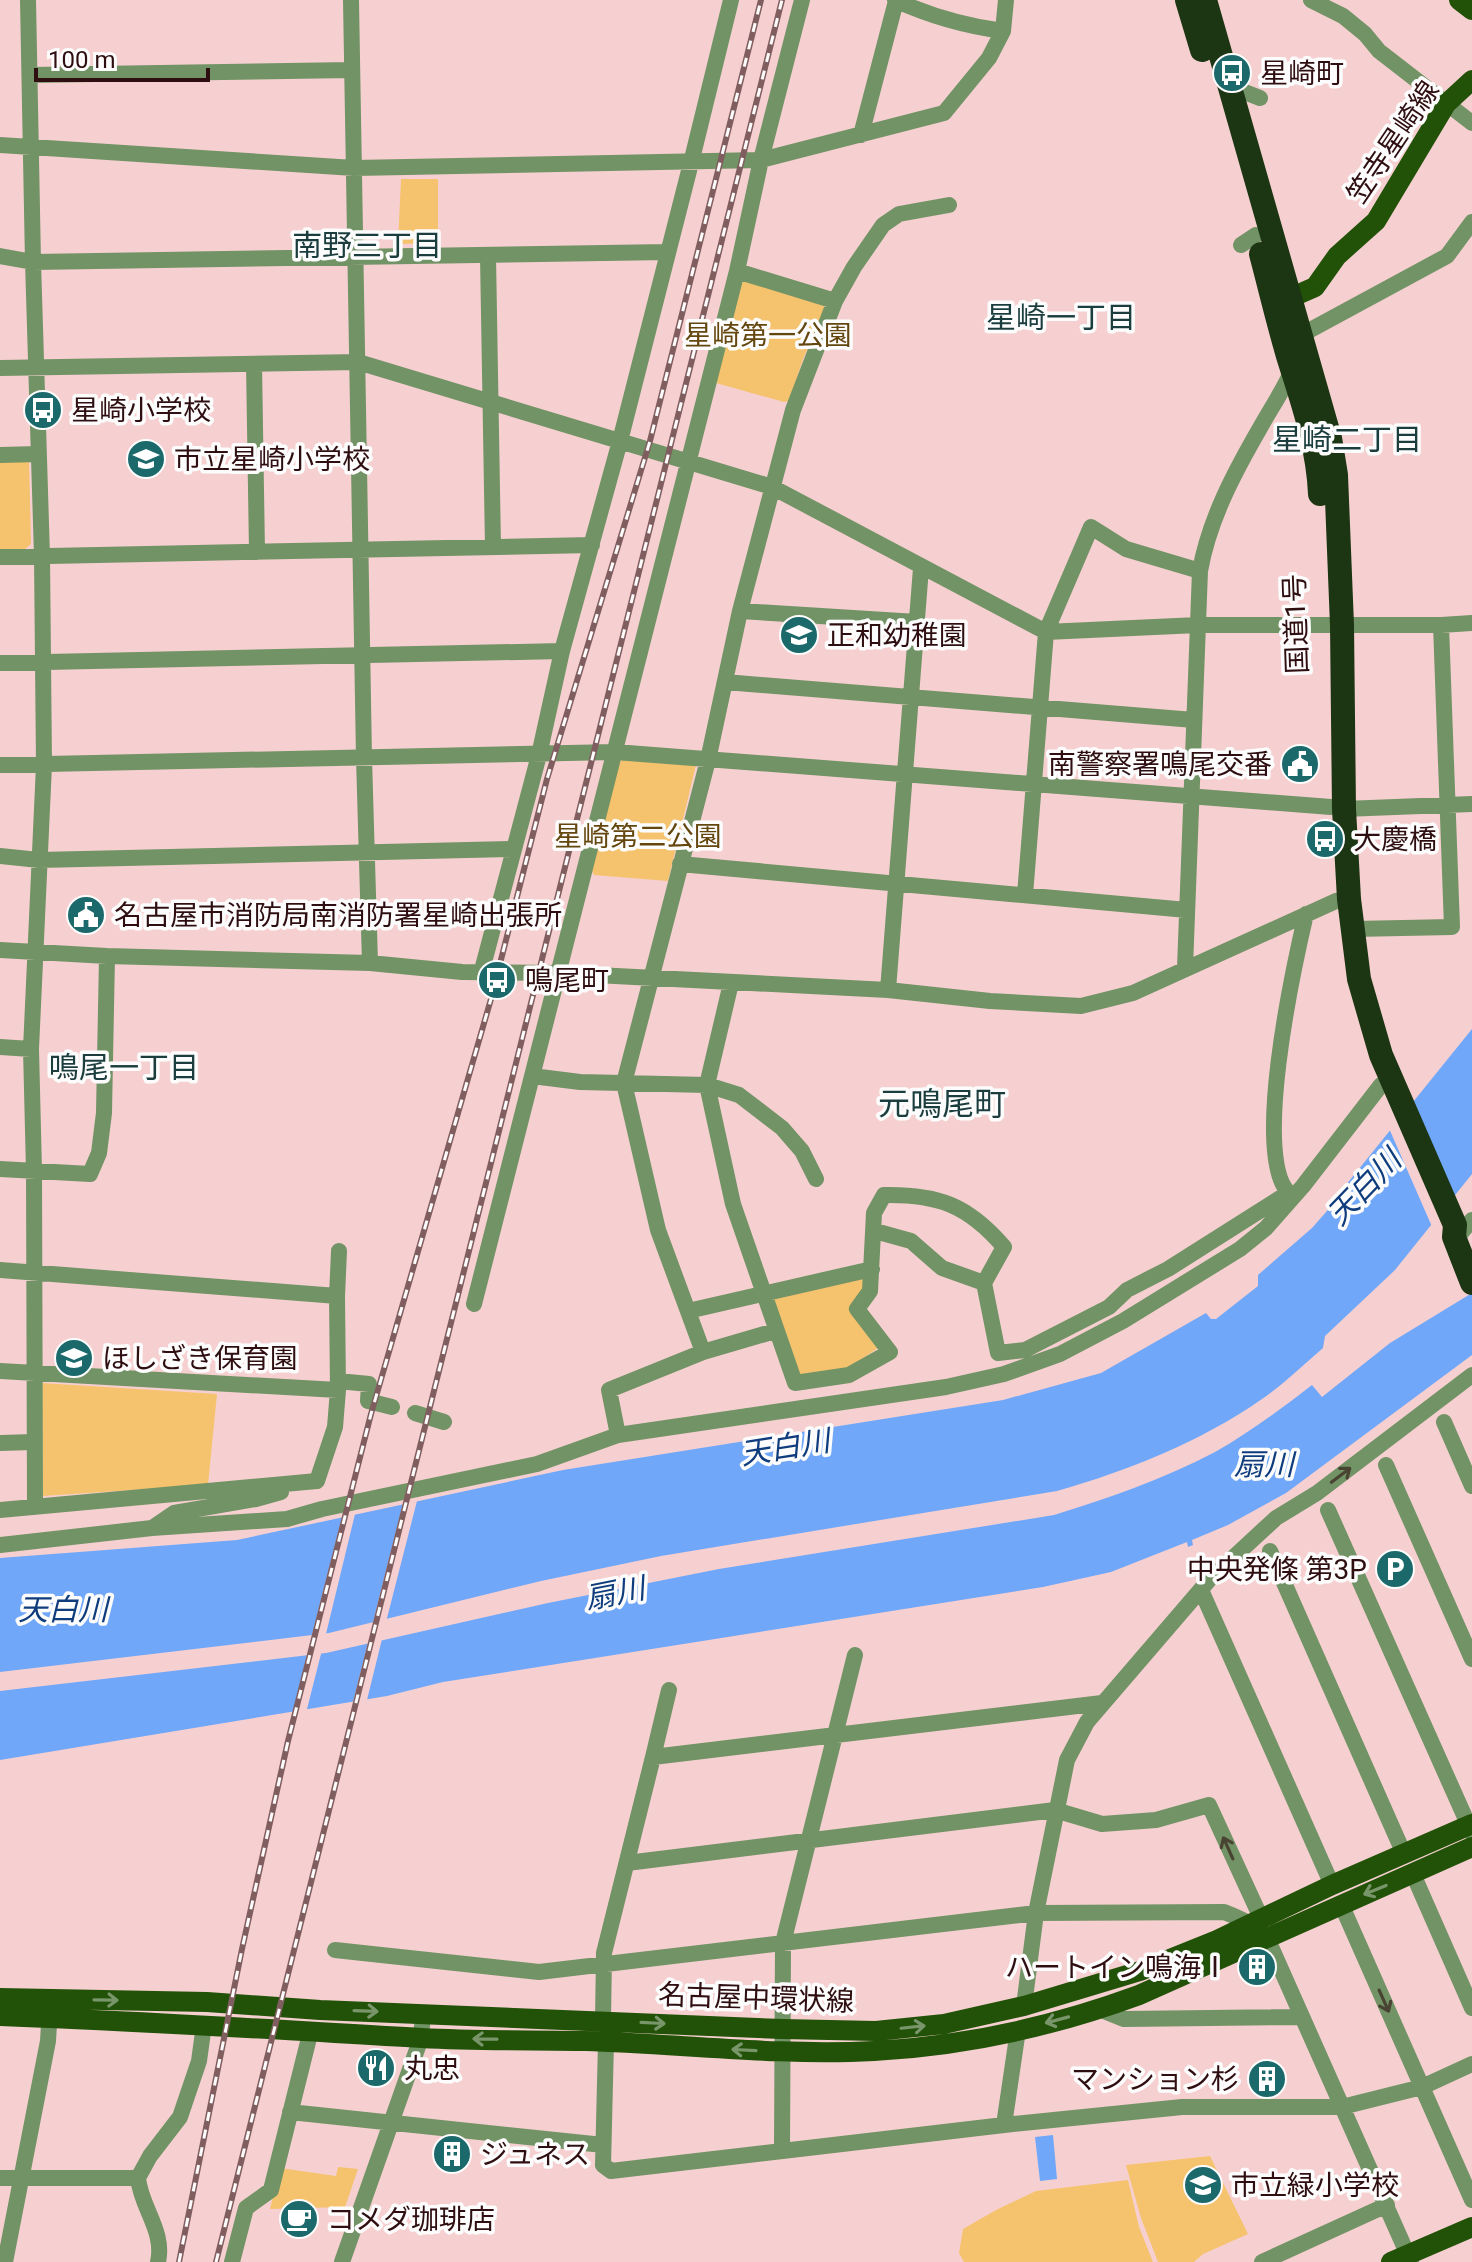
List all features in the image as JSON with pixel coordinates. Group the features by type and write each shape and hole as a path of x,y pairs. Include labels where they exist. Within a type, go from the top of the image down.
{"highway":[{"name":"国道1号","path":"1187,0 1249,240 1304,401 1320,476 1334,625"},
{"name":"国道1号","path":"1205,0 1330,438 1336,475 1334,625 1338,808 1352,1004 1370,1061 1385,1085 1462,1248"},
{"name":"国道1号","path":"1343,900 1353,929 1359,979 1385,1085"}],"main road":[{"path":"1459,0 1472,10"},
{"name":"笠寺星崎線","path":"1290,298 1315,287 1337,256 1376,221 1446,104 1472,80"},
{"name":"名古屋中環状線","path":"0,1998 50,2008 204,2025 421,2038 606,2042 783,2052 874,2051 965,2041 1099,2009 1259,1927 1332,1885 1471,1828"},
{"name":"名古屋中環状線","path":"0,2016 50,2008 207,2002 423,2015 782,2029 876,2031 944,2024 1024,2006 1140,1971 1259,1927 1341,1904 1472,1847"},
{"path":"1404,2260 1472,2227"}],"street":[{"path":"28,0 44,765 31,1049 35,1506"},
{"path":"351,0 370,963"},
{"path":"482,970 731,0"},
{"path":"474,1304 737,271 761,160 802,0"},
{"path":"861,135 896,0 931,16 972,27 1003,31"},
{"path":"0,145 354,168 761,160 944,113 989,58 1003,31 1006,0"},
{"path":"1311,0 1343,16 1365,34 1379,51 1472,123"},
{"path":"30,75 352,70"},
{"path":"1229,86 1260,98"},
{"path":"703,1352 658,1230 624,1083 708,760 740,611 793,410 835,301 883,225 899,214 949,205"},
{"path":"1185,968 1200,571 1215,515 1249,446 1293,371 1301,335 1447,256 1472,222"},
{"path":"0,256 33,262 668,252"},
{"path":"488,256 493,547"},
{"path":"737,271 835,301"},
{"path":"0,368 358,362 772,487 1046,632 1198,625 1472,623"},
{"path":"254,364 257,552"},
{"path":"0,455 38,454"},
{"path":"1025,895 1046,632 1091,527 1126,549 1200,571"},
{"path":"0,557 592,545"},
{"path":"888,990 921,568"},
{"path":"740,611 917,622"},
{"path":"1353,929 1452,927 1441,625"},
{"path":"0,663 562,651"},
{"path":"725,682 1194,720"},
{"path":"0,765 615,752 1338,808 1472,804"},
{"path":"0,856 39,860 514,849"},
{"path":"680,864 1187,910"},
{"path":"0,950 370,963 462,972 557,973 888,990 990,1001 1081,1006 1133,993 1343,900"},
{"path":"1291,1194 1278,1176 1273,1143 1276,1076 1306,914"},
{"path":"0,1169 90,1174 99,1153 104,1113 107,956"},
{"path":"731,983 707,1085 733,1204 795,1383 849,1375 890,1352 857,1309 870,1291 874,1213 884,1195 917,1194 958,1207 987,1227 1004,1247 984,1283 998,1353 1025,1350 1109,1307 1127,1290 1168,1269 1291,1194"},
{"path":"0,1047 31,1049"},
{"path":"532,1076 580,1082 707,1085 739,1095 782,1128 802,1151 816,1179"},
{"path":"0,1545 152,1528 287,1519 537,1464 618,1435 946,1387 1004,1374 1060,1354 1123,1321 1240,1249 1266,1228 1291,1194 1385,1085"},
{"path":"875,1231 911,1241 942,1268 984,1283"},
{"path":"317,1481 335,1427 339,1251"},
{"path":"688,1311 872,1269"},
{"path":"0,1270 337,1296"},
{"path":"618,1435 609,1390 703,1352 775,1331"},
{"path":"0,1371 338,1386 365,1382 369,1384 368,1401 392,1407"},
{"path":"1024,2006 1036,1913 1055,1810 1075,1741 1102,1703 1201,1590 1276,1518 1317,1493 1472,1375"},
{"path":"415,1413 444,1422"},
{"path":"1444,1422 1472,1486"},
{"path":"0,1443 34,1442"},
{"path":"1386,1465 1472,1659"},
{"path":"152,1528 174,1513 256,1499 317,1481"},
{"path":"0,1510 317,1481"},
{"path":"1328,1510 1471,1828"},
{"path":"1270,1551 1404,1854"},
{"path":"1201,1590 1332,1885"},
{"path":"782,2151 783,1943 855,1655"},
{"path":"603,2021 602,1965 669,1690"},
{"path":"653,1757 1102,1703"},
{"path":"627,1863 1055,1810 1102,1824 1156,1820 1209,1805 1259,1927 1387,2205 1404,2260"},
{"path":"1413,1874 1472,2008"},
{"path":"1341,1904 1472,2200"},
{"path":"335,1950 539,1972 1036,1913 1224,1912 1259,1927"},
{"path":"5,2262 50,2008"},
{"path":"1099,2009 1124,2019 1302,2017"},
{"path":"342,2262 421,2038 423,2015"},
{"path":"158,2262 161,2248 139,2192 138,2178 150,2156 180,2117 199,2061 204,2025"},
{"path":"232,2262 246,2208 271,2190 311,2030"},
{"path":"1004,2125 1018,2030"},
{"path":"606,2042 603,2165 611,2171 1182,2107 1342,2107 1422,2087 1472,2064"},
{"path":"290,2112 603,2145"},
{"path":"0,2178 138,2178"},
{"path":"1273,2260 1387,2205"}],"green space":[{"path":"401,179 438,179 438,243 398,244"},
{"name":"星崎第一公園","path":"739,279 822,303 826,308 803,359 789,401 716,383"},
{"path":"29,459 31,544 24,550 0,550 0,460"},
{"name":"星崎第二公園","path":"622,760 696,765 668,881 594,875 590,867 617,764"},
{"path":"861,1275 868,1284 850,1309 878,1348 847,1369 798,1375 772,1295"},
{"path":"42,1383 217,1394 208,1485 43,1496"},
{"path":"1210,2156 1248,2234 1203,2254 1194,2262 1158,2262 1126,2165"},
{"path":"338,2167 358,2169 345,2207 270,2209 280,2168 336,2176"},
{"path":"1128,2180 1139,2227 1153,2262 964,2262 959,2253 963,2229 1036,2191"}],"water":[{"name":"天白川","path":"1472,1029 1472,1174 1395,1270 1325,1336 1323,1348 1262,1399 1214,1429 1164,1453 1057,1491 661,1556 541,1581 329,1633 0,1672 0,1558 237,1540 563,1470 1003,1400 1101,1373 1206,1313 1211,1319 1216,1319 1258,1286 1258,1275 1312,1228 1334,1203"},
{"name":"扇川","path":"1472,1293 1472,1355 1286,1493 1228,1525 1192,1540 1193,1545 1188,1547 1187,1542 1111,1572 1043,1587 443,1682 387,1696 0,1760 0,1691 326,1653 548,1603 719,1569 1054,1515 1075,1509 1196,1462 1252,1429 1312,1385 1322,1397 1390,1343"},
{"path":"1053,2135 1057,2179 1040,2181 1035,2137"}],"pier":[{"path":"1410,1098 1455,1201 1433,1229 1388,1126"},
{"path":"418,1497 386,1622 372,1626 404,1500"},
{"path":"356,1510 325,1638 311,1639 343,1513"},
{"path":"383,1635 366,1704 352,1706 369,1639"},
{"path":"322,1650 306,1713 292,1716 308,1651"}],"railway":[{"path":"179,2262 242,1949 288,1741 371,1414 491,999 547,779 650,441 761,0"},
{"path":"216,2262 782,0"}],"place":[{"name":"星崎町","path":"1232,73"},
{"name":"星崎小学校","path":"43,410"},
{"name":"市立星崎小学校","path":"146,459"},
{"name":"正和幼稚園","path":"799,635"},
{"name":"南警察署鳴尾交番","path":"1300,764"},
{"name":"大慶橋","path":"1325,839"},
{"name":"名古屋市消防局南消防署星崎出張所","path":"86,915"},
{"name":"鳴尾町","path":"497,980"},
{"name":"ほしざき保育園","path":"74,1358"},
{"name":"中央発條 第3P","path":"1395,1569"},
{"name":"ハートイン鳴海Ⅰ","path":"1257,1967"},
{"name":"丸忠","path":"376,2068"},
{"name":"マンション杉","path":"1267,2079"},
{"name":"ジュネス","path":"452,2154"},
{"name":"市立緑小学校","path":"1203,2185"},
{"name":"コメダ珈琲店","path":"299,2219"}],"district":[{"name":"南野三丁目","path":"367,245"},
{"name":"星崎一丁目","path":"1061,317"},
{"name":"星崎二丁目","path":"1347,439"},
{"name":"鳴尾一丁目","path":"124,1067"},
{"name":"元鳴尾町","path":"942,1104"}]}
